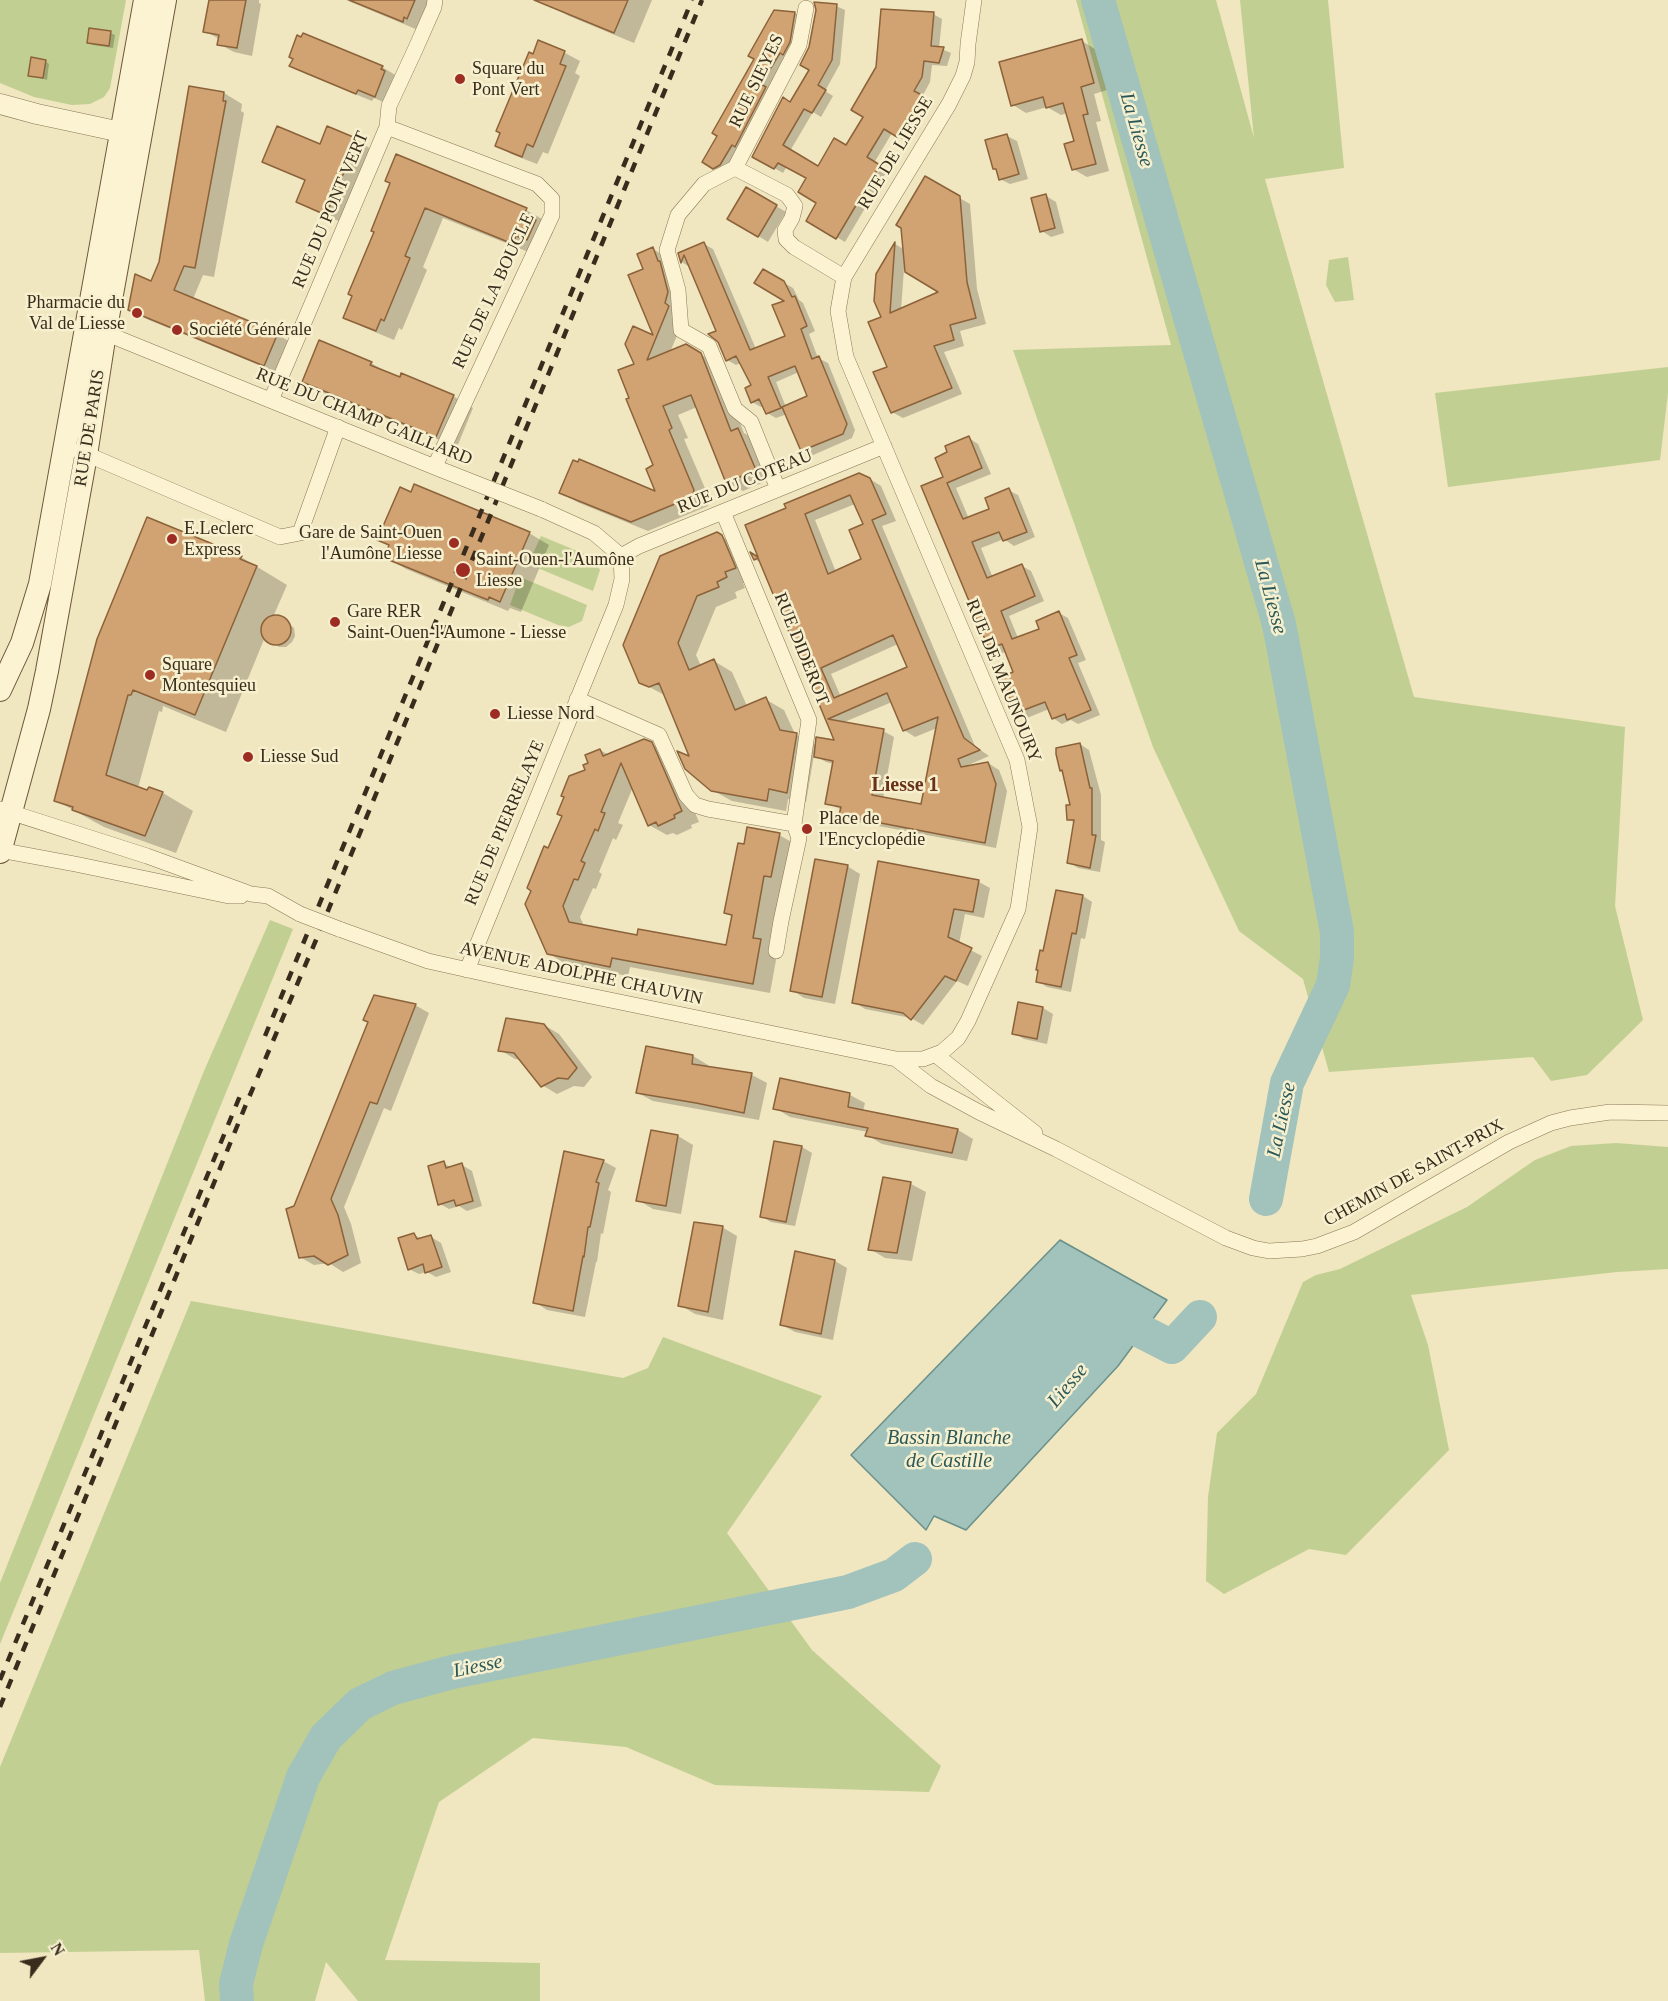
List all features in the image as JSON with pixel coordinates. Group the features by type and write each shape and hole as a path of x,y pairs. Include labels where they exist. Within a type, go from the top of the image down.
{"main road":[{"name":"RUE DE PARIS","path":"0,690 22,643 40,584 65,444 95,331 130,134 145,0"},
{"name":"RUE DE PARIS","path":"130,134 165,0"},
{"name":"RUE DE PARIS","path":"0,851 6,810 39,709 86,455 95,331"}],"street":[{"name":"RUE DU PONT VERT","path":"271,400 387,127 389,106 419,42 435,0"},
{"name":"RUE DE LIESSE","path":"844,277 948,104 965,69 974,0"},
{"name":"RUE SIEYES","path":"735,168 799,45 806,8"},
{"path":"0,104 130,134"},
{"name":"RUE DE LA BOUCLE","path":"387,127 537,184 552,198 552,215 439,468"},
{"path":"778,489 752,422 735,409 709,346 681,330 678,290 667,250 678,215 704,184 735,168 787,195 795,206 792,218 785,230 786,239 794,247 844,277"},
{"name":"RUE DE MAUNOURY","path":"844,277 838,311 846,357 1017,760 1030,827 1018,909 968,1021 954,1043 936,1055"},
{"name":"RUE DU CHAMP GAILLARD","path":"95,331 541,509 594,533 621,556"},
{"path":"65,444 280,537 300,533 338,427"},
{"name":"RUE DU COTEAU","path":"621,556 639,546 884,446"},
{"name":"RUE DIDEROT","path":"723,512 809,720 794,824 800,838 776,951"},
{"name":"RUE DE PIERRELAYE","path":"466,969 616,605 622,579 621,556"},
{"path":"577,699 659,735 686,795 695,805 794,824"},
{"name":"AVENUE ADOLPHE CHAUVIN","path":"6,810 147,856 251,894 268,896 300,914 428,961 896,1059"},
{"name":"AVENUE ADOLPHE CHAUVIN","path":"0,851 229,896 268,896"},
{"path":"896,1059 923,1059 936,1055"},
{"name":"CHEMIN DE SAINT-PRIX","path":"936,1055 1056,1149"},
{"name":"CHEMIN DE SAINT-PRIX","path":"896,1059 931,1086 979,1112 1056,1149 1226,1238 1269,1251 1317,1246 1354,1232 1509,1142 1551,1123 1610,1112 1668,1113"}],"green space":[{"path":"0,0 126,0 110,88 104,97 90,104 72,105 34,97 0,83"},
{"path":"1076,0 1216,0 1254,138 1240,0 1328,0 1344,168 1265,179 1414,697 1625,727 1615,906 1643,1020 1587,1075 1551,1081 1533,1057 1329,1072 1303,979 1239,931 1153,747 1013,350 1171,345"},
{"path":"1348,257 1354,300 1335,302 1326,285 1329,260"},
{"path":"1668,367 1668,393 1660,460 1448,487 1435,393"},
{"path":"541,536 587,555 596,563 600,570 593,591 528,564"},
{"path":"520,577 587,605 582,621 569,627 558,625 510,605"},
{"path":"270,920 293,929 0,1644 0,1583 204,1071"},
{"path":"1616,1143 1668,1147 1668,1269 1617,1272 1411,1295 1428,1345 1449,1450 1346,1555 1309,1549 1224,1594 1206,1581 1208,1497 1217,1433 1256,1394 1303,1282 1316,1275 1340,1269 1467,1207 1535,1160 1571,1146"},
{"path":"191,1301 623,1378 648,1368 663,1337 822,1396 727,1533 812,1650 941,1766 929,1792 715,1785 626,1747 533,1738 439,1802 385,1960 540,1963 540,2001 358,2001 326,1962 315,2001 205,2001 199,1950 0,1953 0,1767"}],"water":[{"name":"Bassin Blanche de Castille","path":"1060,1240 1167,1300 1118,1366 966,1530 934,1516 926,1530 851,1455"}],"building":[{"path":"209,0 246,0 237,48 217,45 219,35 203,32"},
{"path":"349,0 415,0 407,19 404,17 403,22"},
{"path":"534,0 628,0 614,33"},
{"path":"814,2 837,4 832,60 818,85 826,90 812,113 804,109 783,145 818,166 834,138 846,145 863,117 851,110 876,67 881,9 934,12 931,46 944,47 939,63 924,61 922,77 914,91 922,95 897,137 884,129 867,157 880,165 836,239 806,221 816,203 798,192 806,178 778,163 774,169 752,157 783,97 790,102 809,70 800,65 809,47 816,10"},
{"path":"774,10 795,12 790,42 783,55 780,53 761,84 766,87 735,147 732,145 720,165 713,169 702,162 717,136 712,133 754,59 748,56"},
{"path":"89,28 111,31 109,46 87,43"},
{"path":"303,33 383,66 381,69 385,71 375,97 358,90 356,94 289,66 293,59 289,57 297,35 301,37"},
{"path":"1082,39 1094,83 1081,87 1088,114 1083,115 1096,164 1072,170 1064,144 1074,141 1063,103 1046,108 1043,97 1011,106 999,62"},
{"path":"538,40 565,51 560,64 566,66 533,147 527,144 522,157 495,146 500,133 496,131 529,52 533,54"},
{"path":"31,57 46,60 43,78 28,76"},
{"path":"189,86 224,92 223,101 226,101 195,268 184,266 174,290 278,333 264,366 128,310 135,274 151,281 159,262"},
{"path":"277,126 320,144 327,126 358,139 326,215 296,202 305,180 262,162"},
{"path":"1007,134 1019,174 999,180 996,169 993,169 985,140"},
{"path":"396,154 527,208 524,215 536,220 527,240 516,236 513,244 425,208 405,256 410,258 384,321 381,319 376,331 343,318 352,296 348,294 374,232 371,231 390,183 385,181"},
{"path":"925,176 960,196 967,282 976,318 950,325 954,340 934,346 952,388 891,413 873,372 887,367 868,322 881,317 874,301 876,274 895,242 890,313 938,292 905,272 901,228 896,225"},
{"path":"746,187 777,205 758,237 727,219"},
{"path":"1046,194 1055,228 1040,232 1031,198"},
{"path":"704,242 750,350 785,336 772,305 784,301 754,283 763,269 784,281 792,297 795,296 807,326 801,329 812,359 819,356 847,424 843,434 801,451 782,407 807,396 795,366 768,377 781,408 766,414 759,399 751,403 745,388 751,385 736,356 726,361 718,342 708,334 716,331 684,255 681,263 678,253"},
{"path":"653,247 660,261 668,292 665,303 669,306 647,360 686,344 701,353 731,431 738,428 756,470 726,483 691,395 663,406 672,428 669,430 694,490 692,497 631,522 559,493 573,460 578,462 579,459 655,491 646,469 653,465 626,399 629,398 618,370 634,364 625,344 633,326 653,335 628,275 643,269 637,254"},
{"path":"319,340 372,362 370,365 400,377 401,373 454,395 436,437 302,382"},
{"path":"969,436 982,468 947,483 963,519 989,509 985,498 1009,488 1027,532 1003,541 999,532 972,542 987,578 1022,564 1035,596 1001,611 1012,639 1039,629 1036,621 1059,611 1077,655 1069,658 1091,710 1067,720 1065,714 1052,719 1045,702 1016,713 1001,677 1013,672 1002,644 989,649 921,486 943,477 935,458 947,452 945,446"},
{"path":"859,473 870,478 886,514 872,520 964,738 980,750 958,759 961,767 988,762 996,784 985,843 839,815 841,807 825,804 833,761 814,757 816,737 834,740 758,558 754,560 750,552 758,557 745,525 786,508 784,504","holes":["850,495 863,524 849,530 861,559 828,574 805,514","893,635 907,667 834,698 821,668","887,693 903,731 938,717 921,804 872,795 884,729 828,719"]},
{"name":"Gare de Saint-Ouen l'Aumône Liesse","path":"414,484 530,532 500,602 489,597 488,600 384,558 389,545 377,540 400,487 411,492"},
{"name":"Square Montesquieu","path":"147,517 242,556 240,559 257,566 195,715 133,690 131,695 128,695 106,775 147,790 149,787 163,792 145,836 72,810 73,807 54,801 97,639"},
{"path":"717,532 722,535 736,568 725,572 727,577 717,582 719,587 697,596 678,643 689,670 714,659 735,710 766,697 780,730 797,733 787,793 769,789 767,801 711,791 685,769 677,751 689,756 659,683 649,687 639,683 623,645 660,556"},
{"path":"276,615 287,619 291,630 287,641 276,645 265,641 261,630 265,619"},
{"path":"644,739 652,742 682,811 674,815 675,818 658,826 656,822 648,826 621,763 601,812 605,813 598,831 595,829 581,861 585,863 578,880 574,879 563,906 569,922 637,935 638,929 726,945 732,915 724,913 738,843 744,844 747,827 780,833 771,877 764,876 753,938 761,939 753,984 612,958 610,967 547,954 525,904 531,891 527,888 544,846 548,848 562,816 557,814 569,776 585,770 583,765 588,763 585,755 600,749 603,756"},
{"path":"1080,743 1090,788 1092,788 1092,835 1096,835 1090,868 1067,863 1074,820 1067,820 1066,805 1070,805 1056,754 1056,748"},
{"path":"815,859 848,865 822,997 790,991"},
{"path":"878,861 979,880 973,912 954,909 948,937 972,948 956,981 945,976 911,1020 903,1013 852,1003"},
{"path":"1056,890 1083,895 1076,934 1072,933 1061,987 1036,982 1040,950 1043,951"},
{"path":"374,995 416,1004 377,1104 370,1102 331,1199 338,1215 348,1255 328,1265 314,1256 299,1258 286,1209 294,1206 368,1022 363,1020"},
{"path":"1018,1002 1043,1007 1037,1039 1012,1034"},
{"path":"506,1018 544,1024 577,1068 568,1079 558,1078 541,1087 514,1053 498,1051"},
{"path":"646,1046 693,1055 692,1064 752,1073 744,1113 636,1093"},
{"path":"780,1078 850,1093 848,1107 958,1129 952,1153 865,1136 868,1128 773,1109"},
{"path":"651,1130 678,1135 666,1206 636,1201"},
{"path":"774,1141 802,1146 786,1222 760,1217"},
{"path":"564,1151 604,1160 596,1182 599,1183 590,1227 588,1227 573,1311 533,1303"},
{"path":"444,1161 446,1168 462,1163 473,1201 456,1206 454,1200 438,1205 428,1166"},
{"path":"883,1177 911,1182 897,1253 868,1250"},
{"path":"694,1222 723,1226 708,1312 678,1306"},
{"path":"414,1233 417,1239 431,1235 442,1267 425,1273 423,1264 408,1270 398,1238"},
{"path":"795,1251 835,1260 821,1334 780,1325"}],"waterway":[{"name":"La Liesse","path":"1098,0 1279,624 1337,932 1337,958 1333,985 1287,1083 1266,1199"},
{"name":"Liesse","path":"1107,1341 1123,1322 1172,1347 1200,1317"},
{"name":"Liesse","path":"237,2001 236,1984 246,1944 303,1777 326,1737 360,1704 393,1688 452,1672 848,1592 894,1575 915,1559"}],"railway":[{"path":"265,1036 692,0"},
{"path":"0,1707 702,0"},
{"path":"0,1680 242,1091"}],"place":[{"name":"Square du Pont Vert","path":"460,79"},
{"name":"Pharmacie du Val de Liesse","path":"137,313"},
{"name":"Société Générale","path":"177,330"},
{"name":"E.Leclerc Express","path":"172,539"},
{"name":"Gare de Saint-Ouen l'Aumône Liesse","path":"454,543"},
{"name":"Saint-Ouen-l'Aumône Liesse","path":"463,570"},
{"name":"Gare RER Saint-Ouen-l'Aumone - Liesse","path":"335,622"},
{"name":"Square Montesquieu","path":"150,675"},
{"name":"Liesse Nord","path":"495,714"},
{"name":"Liesse Sud","path":"248,757"},
{"name":"Place de l'Encyclopédie","path":"807,829"}],"district":[{"name":"Liesse 1","path":"905,786"}]}
